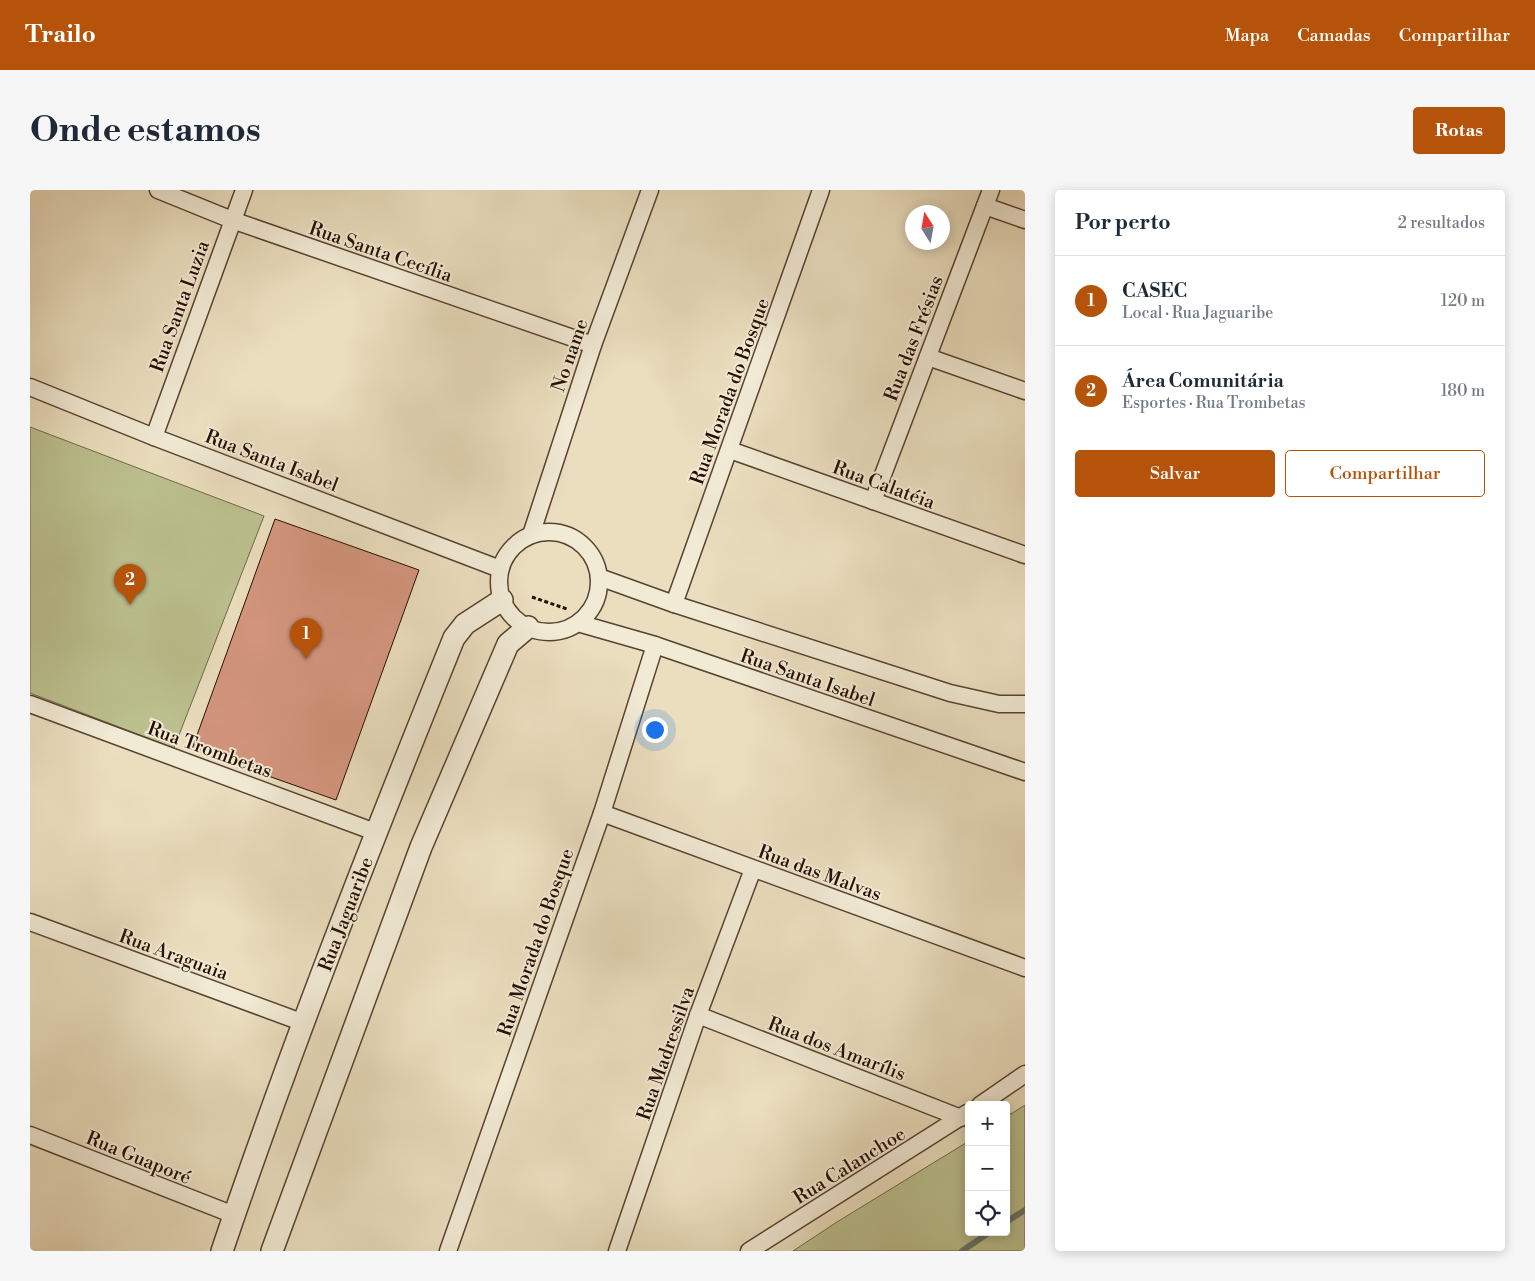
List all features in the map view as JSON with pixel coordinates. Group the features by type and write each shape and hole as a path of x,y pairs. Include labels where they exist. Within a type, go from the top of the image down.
{"street":[{"name":"Rua Santa Cecília","path":"158,190 232,220 593,345"},
{"name":"Rua Santa Luzia","path":"154,437 244,190"},
{"name":"No name","path":"531,535 593,345 650,190"},
{"name":"Rua Morada do Bosque","path":"674,604 822,190"},
{"name":"Rua das Frésias","path":"873,501 991,190"},
{"path":"985,206 1025,220"},
{"path":"928,357 1025,391"},
{"name":"Rua Santa Isabel","path":"30,386 154,437 500,569"},
{"name":"Rua Calatéia","path":"730,450 1025,555"},
{"path":"544,532 570,536 581,543 590,553 596,564 599,577 595,602 586,615 567,629 554,632 528,627 517,621 508,611 502,600 499,584 500,569 512,549 531,535 544,532"},
{"name":"Rua Santa Isabel","path":"599,577 674,604 950,692 999,704 1025,704"},
{"name":"Rua Jaguaribe","path":"222,1251 375,832 454,638 465,624 502,600"},
{"name":"Rua Santa Isabel","path":"578,622 655,645 1025,772"},
{"path":"272,1251 421,847 508,644 528,627"},
{"name":"Rua Morada do Bosque","path":"448,1251 602,813 655,645"},
{"name":"Rua Trombetas","path":"30,704 375,832"},
{"name":"Rua das Malvas","path":"602,813 1025,968"},
{"name":"Rua Madressilva","path":"617,1251 698,1015 753,869"},
{"name":"Rua Araguaia","path":"30,922 304,1023"},
{"name":"Rua dos Amarílis","path":"698,1015 965,1115"},
{"path":"986,1101 1025,1074"},
{"name":"Rua Calanchoe","path":"749,1251 965,1115"},
{"name":"Rua Guaporé","path":"30,1135 234,1215"}],"green space":[{"path":"30,427 264,516 174,748 30,693"},
{"path":"1025,1105 1025,1251 793,1251 965,1143 965,1236 1010,1236 1010,1114"}],"building":[{"path":"275,519 419,570 336,800 192,749"}],"waterway":[{"path":"1010,1219 1025,1210"},
{"path":"962,1251 984,1236"}],"place":[{"name":"Área Comunitária","path":"130,605"},
{"name":"CASEC","path":"306,659"}]}
